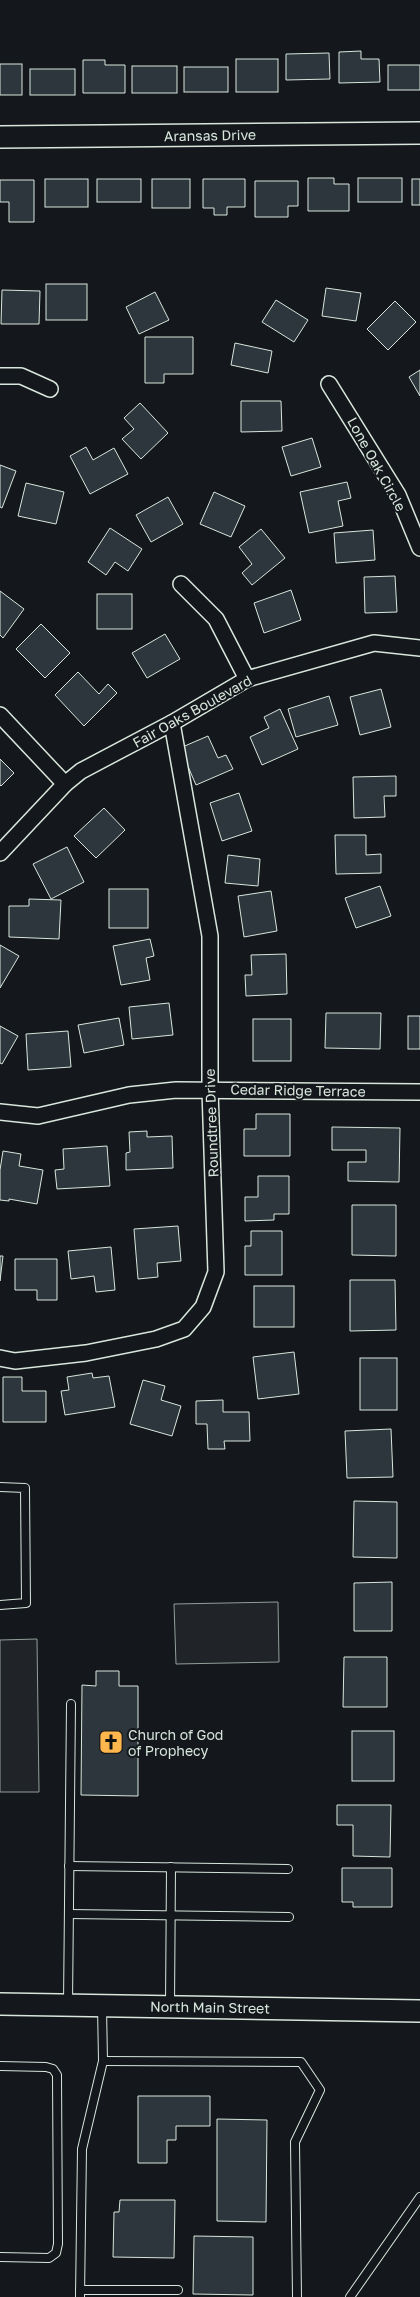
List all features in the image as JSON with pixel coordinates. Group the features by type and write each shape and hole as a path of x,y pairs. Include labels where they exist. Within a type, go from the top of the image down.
{"main road":[{"name":"Aransas Drive","path":"0,137 420,132"},
{"name":"North Main Street","path":"0,2004 102,2004 420,2011"}],"street":[{"path":"0,376 21,376 50,389"},
{"name":"Lone Oak Circle","path":"329,384 398,496 420,548"},
{"path":"181,584 216,619 247,679"},
{"name":"Fair Oaks Boulevard","path":"0,853 65,784 81,771 172,723 247,679 374,643 420,648"},
{"path":"0,715 65,784"},
{"name":"Roundtree Drive","path":"0,1358 15,1361 86,1353 156,1339 184,1328 203,1307 216,1272 210,1090 210,936 172,723"},
{"name":"Cedar Ridge Terrace","path":"0,1112 38,1116 129,1095 210,1090 420,1092"}],"lane":[{"path":"0,1486 25,1488 26,1603 0,1605"},
{"path":"68,2004 71,1704"},
{"path":"69,1866 288,1869"},
{"path":"170,1867 170,2006"},
{"path":"68,1914 288,1917"},
{"path":"102,2004 103,2061 82,2149 80,2294 178,2290"},
{"path":"103,2061 301,2062 320,2090 295,2142 297,2297"},
{"path":"0,2066 46,2067 53,2070 57,2076 58,2244 56,2253 49,2258 0,2257"},
{"path":"350,2297 420,2197"}],"shaded area":[{"path":"278,1602 279,1662 176,1664 174,1604"},
{"path":"37,1639 39,1792 0,1792 0,1640"}],"building":[{"path":"361,51 361,59 379,59 380,82 339,83 339,52"},
{"path":"329,53 330,79 286,80 286,54"},
{"path":"236,59 278,59 278,92 236,92"},
{"path":"83,60 105,60 105,65 125,65 125,93 83,93"},
{"path":"0,64 22,64 22,95 0,95"},
{"path":"388,65 420,65 420,90 388,90"},
{"path":"132,66 177,66 177,93 132,93"},
{"path":"184,67 228,67 228,92 184,92"},
{"path":"30,69 75,69 75,95 30,95"},
{"path":"308,178 334,178 334,184 349,184 349,211 308,211"},
{"path":"358,178 402,178 402,202 358,202"},
{"path":"45,179 88,179 88,207 45,207"},
{"path":"97,179 141,179 141,202 97,202"},
{"path":"152,179 190,179 190,208 152,208"},
{"path":"203,179 245,179 245,207 227,207 227,215 214,215 214,208 203,208"},
{"path":"412,179 420,179 420,205 412,205"},
{"path":"0,180 34,180 34,222 9,222 9,202 0,202"},
{"path":"255,181 298,181 298,206 288,206 288,217 255,217"},
{"path":"46,284 87,284 87,320 46,320"},
{"path":"326,288 361,293 356,321 322,316"},
{"path":"2,290 40,291 39,324 1,324"},
{"path":"155,292 169,320 139,334 126,307"},
{"path":"276,300 308,320 294,342 262,322"},
{"path":"395,301 416,322 388,350 367,329"},
{"path":"145,337 193,337 193,374 164,374 164,383 145,383"},
{"path":"235,343 272,351 268,373 231,365"},
{"path":"420,370 420,396 409,377"},
{"path":"241,401 281,401 282,431 241,432"},
{"path":"140,403 168,433 141,459 122,439 134,429 124,418"},
{"path":"312,438 321,467 291,476 282,447"},
{"path":"86,447 93,460 114,448 128,474 90,494 70,456"},
{"path":"0,465 16,471 2,508 0,507"},
{"path":"347,482 351,498 338,501 343,526 309,533 300,492"},
{"path":"26,483 64,492 56,524 18,516"},
{"path":"214,492 245,506 231,537 200,524"},
{"path":"168,497 183,524 151,542 136,515"},
{"path":"110,528 142,549 128,571 115,562 106,575 88,562"},
{"path":"261,529 285,558 252,585 242,573 252,564 239,547"},
{"path":"373,530 375,560 336,563 334,533"},
{"path":"395,576 397,612 365,613 364,577"},
{"path":"291,590 301,620 264,633 254,603"},
{"path":"0,591 24,609 3,638 0,635"},
{"path":"97,594 132,594 132,629 97,629"},
{"path":"41,624 70,653 45,678 16,649"},
{"path":"165,634 180,659 147,678 132,653"},
{"path":"78,672 99,694 108,684 117,693 84,726 55,695"},
{"path":"381,689 391,727 360,735 350,697"},
{"path":"329,696 338,725 296,737 288,709"},
{"path":"280,709 298,749 262,765 250,737 269,728 264,717"},
{"path":"208,736 218,758 226,755 233,769 196,785 180,748"},
{"path":"0,759 14,773 1,786 0,785"},
{"path":"396,776 396,796 384,796 385,817 354,818 353,777"},
{"path":"239,793 252,831 222,841 210,803"},
{"path":"104,808 125,830 96,858 74,836"},
{"path":"335,835 366,835 366,855 381,854 381,873 336,874"},
{"path":"67,847 84,882 51,899 33,864"},
{"path":"228,855 260,859 258,886 225,883"},
{"path":"380,886 391,916 356,928 345,898"},
{"path":"109,889 148,889 148,928 109,928"},
{"path":"271,891 277,931 244,937 238,896"},
{"path":"29,899 61,900 59,939 9,937 9,906 29,906"},
{"path":"150,939 154,956 146,958 150,980 121,985 113,946"},
{"path":"0,945 19,956 0,988"},
{"path":"286,954 287,994 246,996 245,975 252,975 251,955"},
{"path":"169,1003 173,1035 132,1039 129,1007"},
{"path":"326,1013 381,1013 380,1049 325,1048"},
{"path":"408,1016 420,1016 420,1049 408,1049"},
{"path":"119,1018 124,1045 84,1053 78,1025"},
{"path":"253,1019 291,1019 291,1061 253,1061"},
{"path":"0,1026 18,1036 2,1064 0,1063"},
{"path":"68,1031 71,1067 28,1070 26,1034"},
{"path":"256,1114 290,1114 290,1156 244,1156 244,1129 256,1129"},
{"path":"332,1127 400,1128 399,1182 348,1181 348,1162 366,1162 366,1150 332,1150"},
{"path":"147,1131 147,1137 172,1136 173,1168 126,1170 126,1153 130,1152 129,1132"},
{"path":"107,1146 110,1186 57,1189 55,1170 64,1169 63,1149"},
{"path":"3,1151 21,1154 19,1166 43,1170 37,1204 9,1199 9,1201 0,1200 0,1170"},
{"path":"258,1176 289,1176 289,1214 274,1214 274,1220 245,1221 245,1197 258,1197"},
{"path":"352,1205 396,1205 396,1256 352,1255"},
{"path":"178,1226 181,1261 157,1263 158,1277 138,1279 134,1229"},
{"path":"251,1231 282,1231 282,1275 245,1275 245,1246 251,1246"},
{"path":"111,1247 115,1290 96,1292 94,1276 71,1279 68,1251"},
{"path":"0,1256 3,1256 0,1281"},
{"path":"15,1259 57,1259 57,1300 37,1300 37,1290 15,1290"},
{"path":"350,1280 395,1280 396,1330 350,1331"},
{"path":"254,1286 294,1286 294,1327 254,1327"},
{"path":"294,1352 299,1394 258,1399 253,1357"},
{"path":"360,1358 397,1358 397,1410 360,1410"},
{"path":"92,1373 93,1378 109,1376 115,1407 65,1415 61,1391 69,1390 67,1377"},
{"path":"3,1377 22,1377 22,1391 46,1391 46,1422 3,1422"},
{"path":"143,1380 165,1386 161,1400 181,1406 172,1436 130,1424"},
{"path":"223,1400 223,1412 249,1412 250,1441 224,1441 225,1449 208,1449 207,1424 196,1424 196,1401"},
{"path":"391,1429 393,1477 347,1478 345,1431"},
{"path":"354,1501 397,1502 397,1558 353,1557"},
{"path":"392,1582 392,1631 354,1631 354,1583"},
{"path":"344,1657 387,1657 387,1707 343,1707"},
{"path":"96,1671 119,1671 119,1686 138,1686 138,1796 81,1795 82,1685 96,1686"},
{"path":"352,1731 394,1731 394,1781 352,1781"},
{"path":"337,1805 391,1805 390,1857 353,1856 353,1825 337,1825"},
{"path":"342,1868 392,1868 392,1907 353,1907 353,1902 342,1902"},
{"path":"138,2096 210,2096 210,2126 176,2126 176,2140 167,2140 167,2163 138,2163"},
{"path":"217,2119 267,2120 266,2222 217,2221"},
{"path":"120,2200 175,2200 174,2258 113,2257 114,2212 119,2212"},
{"path":"194,2236 253,2237 253,2295 193,2294"}],"place":[{"name":"Church of God of Prophecy","path":"111,1742"}]}
